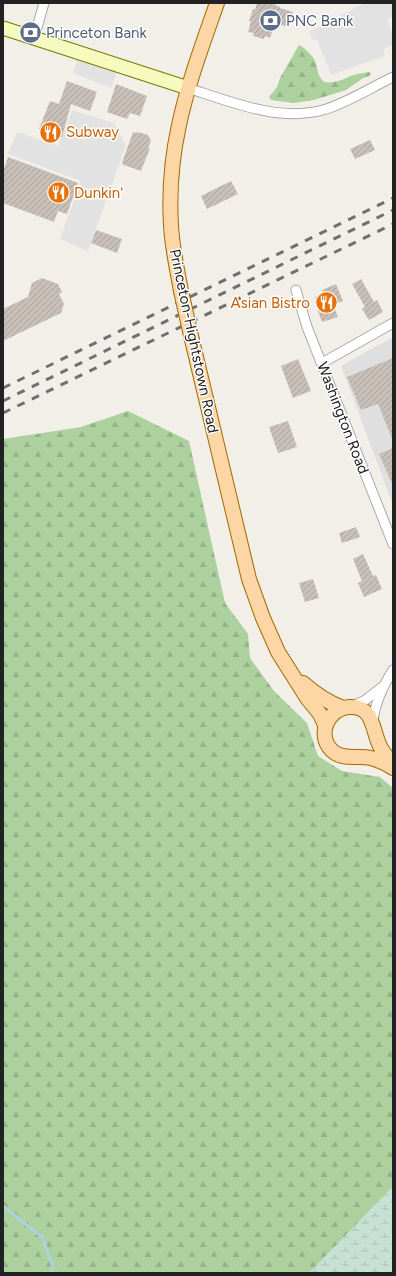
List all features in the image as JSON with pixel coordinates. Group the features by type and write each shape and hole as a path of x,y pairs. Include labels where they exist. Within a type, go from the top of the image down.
{"main road":[{"name":"Princeton-Hightstown Road","path":"217,3 188,88 177,134 173,157 171,201 172,238 181,291 192,340 249,579 263,618 278,652 307,698 320,714 325,725"},
{"name":"Princeton-Hightstown Road","path":"291,672 329,703 347,707"},
{"path":"374,725 374,738 371,746 358,756 350,758 334,752 329,747 325,739 325,725 330,716 336,711 347,707 364,711 374,725 378,743 385,756 393,764"},
{"path":"358,756 371,758 393,768"}],"street":[{"path":"34,38 44,3"},
{"path":"3,28 235,103 283,113 301,114 335,106 393,77"},
{"name":"Washington Road","path":"296,290 307,327 390,526 393,544"},
{"path":"322,363 393,323"},
{"path":"374,725 375,707 383,686 393,670"},
{"path":"347,707 364,701 383,686"}],"shaded area":[{"path":"365,3 393,3 393,16 389,18 388,21 393,35 393,45 383,49 385,56 331,75 317,39 313,40 309,32"},
{"path":"78,59 117,72 111,88 73,73"},
{"path":"72,110 114,123 126,145 88,251 60,239 81,181 8,154 17,132 58,146"},
{"path":"393,337 393,505 341,366"}],"green space":[{"path":"299,45 311,54 321,79 324,82 337,81 360,73 370,72 371,74 346,90 314,100 294,103 271,100 269,97 277,87 280,78"},
{"path":"128,411 189,441 225,603 248,634 250,658 274,691 307,723 318,756 342,771 380,777 393,788 393,1273 3,1273 3,439 81,427"},
{"path":"393,1186 393,1273 309,1273"}],"building":[{"name":"PNC Bank","path":"257,3 276,3 275,5 280,8 293,12 288,27 275,23 270,38 265,36 264,39 253,36 254,33 248,32 251,21 249,21 253,9 255,10"},
{"path":"67,81 97,92 90,111 71,104 62,137 39,129 50,101 59,104"},
{"path":"116,84 147,96 140,116 130,113 127,119 107,112"},
{"path":"133,132 148,135 151,141 148,148 150,148 141,171 122,163"},
{"path":"370,140 375,150 355,159 350,149"},
{"path":"8,157 78,183 67,214 58,211 54,222 3,203 3,171"},
{"path":"231,181 238,194 207,209 201,196"},
{"path":"96,230 122,239 117,253 91,243"},
{"path":"42,278 58,284 62,292 59,294 64,304 61,313 3,341 3,309 28,297 32,283"},
{"path":"361,279 374,302 377,300 383,312 369,320 362,309 365,307 352,284"},
{"name":"Asian Bistro","path":"336,284 343,301 333,304 338,317 322,322 315,302 317,302 315,297 324,294 322,290"},
{"path":"393,358 393,441 378,404 361,410 347,377"},
{"path":"298,359 311,391 293,398 281,366"},
{"path":"288,421 297,447 278,453 269,427"},
{"path":"393,448 393,486 379,454"},
{"path":"356,527 360,537 342,543 339,533"},
{"path":"363,554 373,576 376,575 382,589 364,597 358,583 362,581 353,559"},
{"path":"313,579 319,598 305,602 299,583"}],"waterway":[{"path":"3,1206 42,1237 52,1264 52,1273"}],"railway":[{"path":"3,388 393,198"},
{"path":"3,401 393,210"},
{"path":"3,413 393,224"}],"place":[{"name":"PNC Bank","path":"270,21"},
{"name":"Princeton Bank","path":"31,33"},
{"name":"Subway","path":"51,132"},
{"name":"Dunkin'","path":"59,193"},
{"name":"Asian Bistro","path":"326,303"}]}
